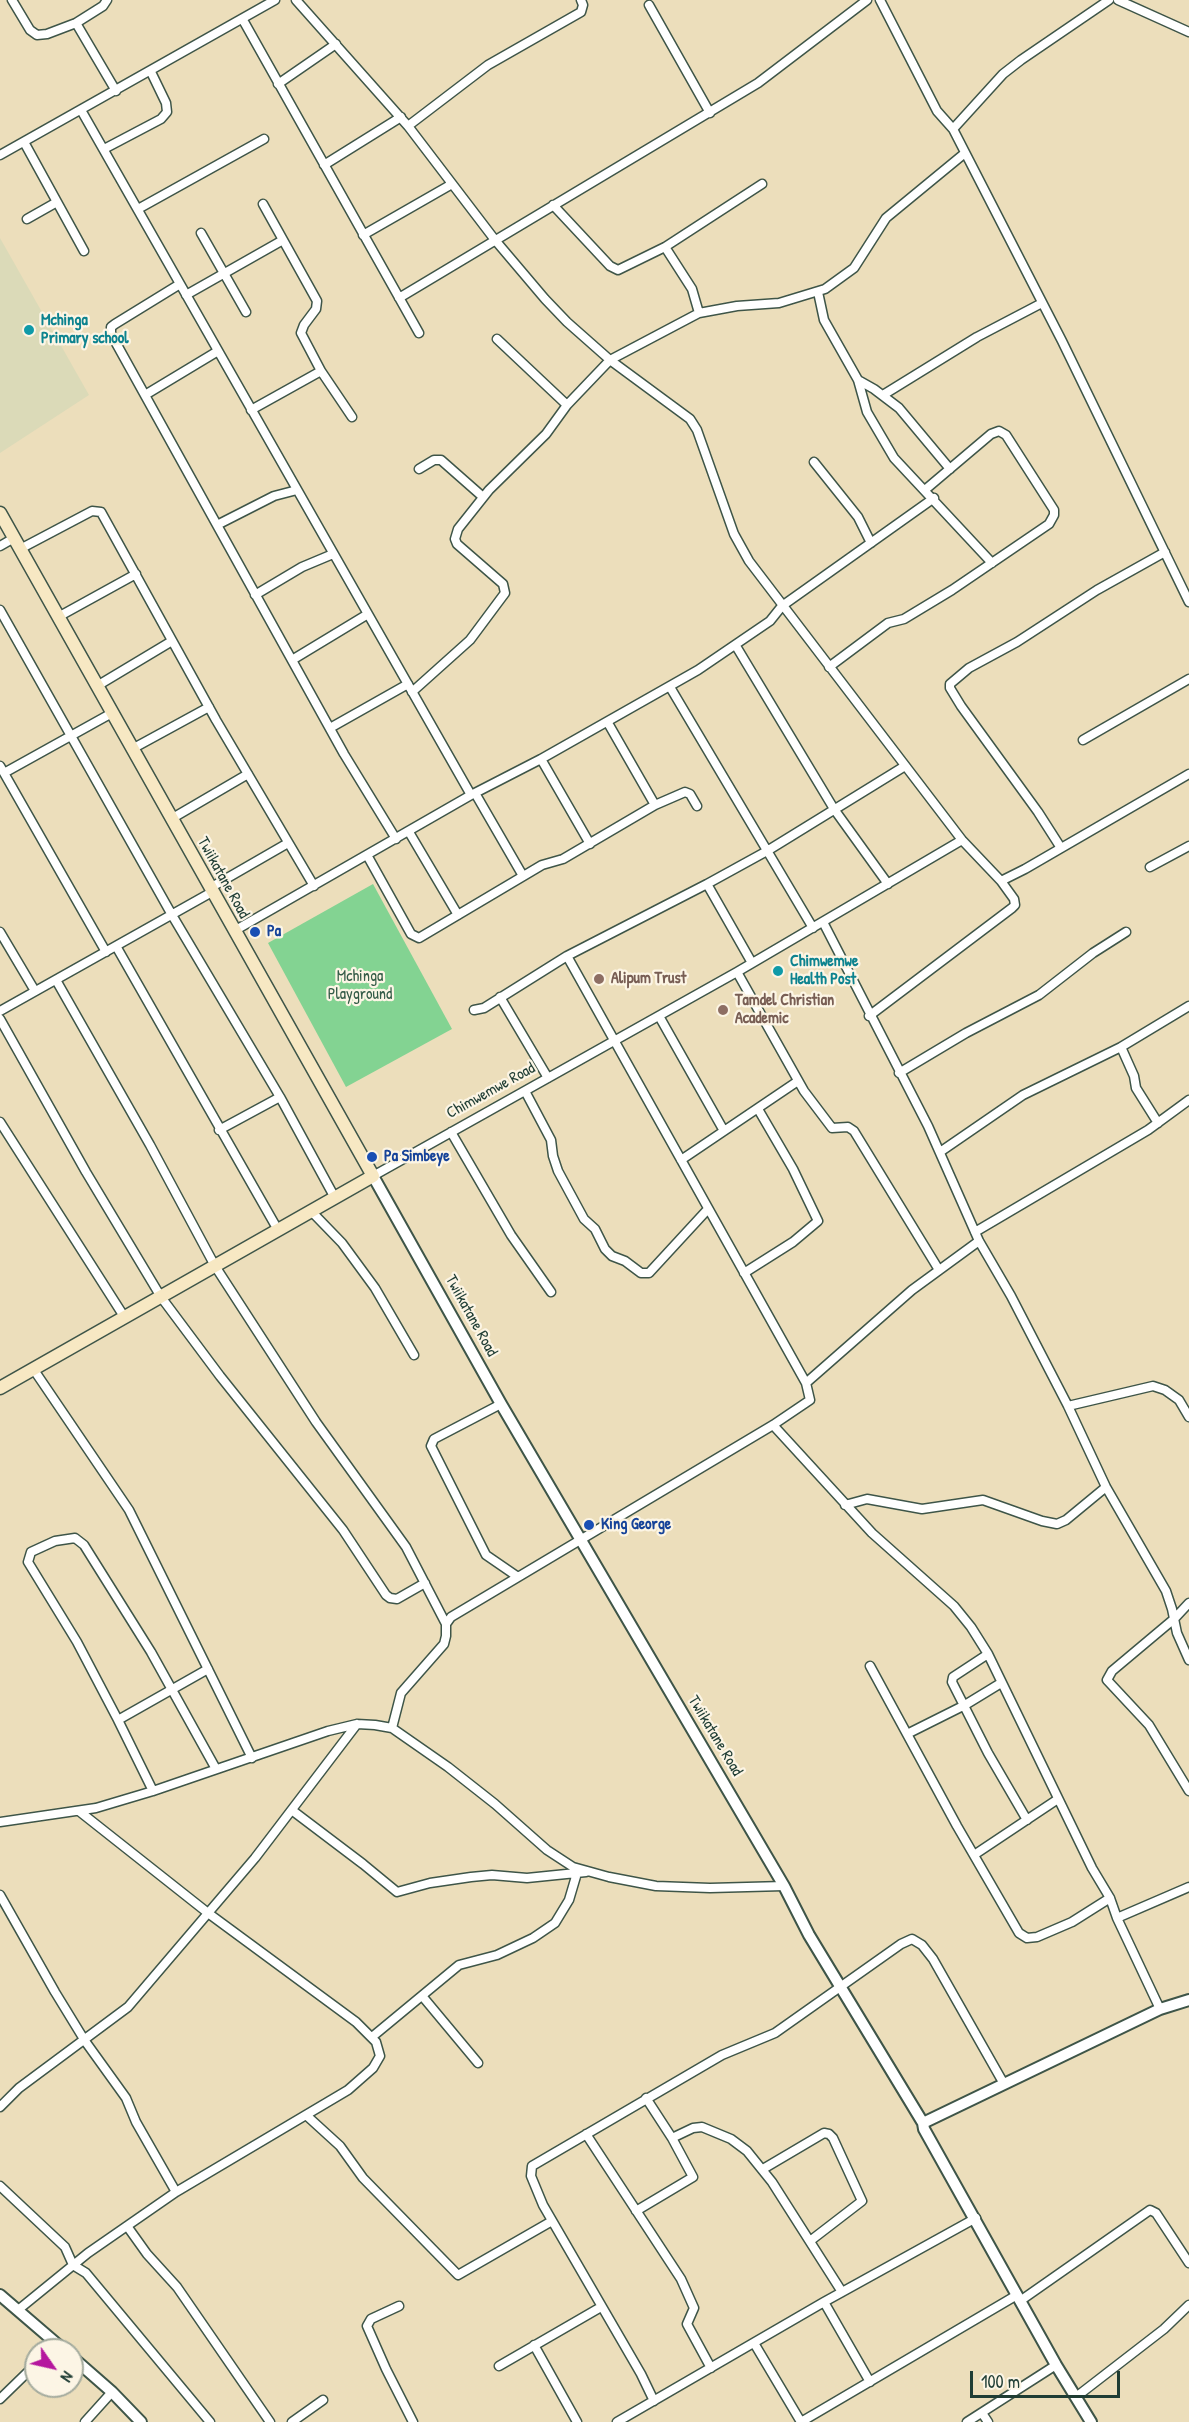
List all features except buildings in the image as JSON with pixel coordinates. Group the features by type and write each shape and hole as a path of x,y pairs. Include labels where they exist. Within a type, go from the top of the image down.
{"main road":[{"name":"Twiikatane Road","path":"0,513 373,1176"},
{"name":"Chimwemwe Road","path":"2,1384 34,1370 373,1176"}],"street":[{"path":"12,0 30,30 38,35 76,23 103,6 107,0"},
{"path":"0,155 116,92 275,0"},
{"path":"297,0 401,117 495,240 567,321 610,360 694,424 741,548 782,606 962,840 1014,898 1014,906 869,1016"},
{"path":"408,126 488,65 581,12 583,5 581,0"},
{"path":"399,298 658,142 711,113 758,83 867,0"},
{"path":"880,0 937,111 953,129 1042,303 1189,602"},
{"path":"953,129 1003,74 1110,0"},
{"path":"1118,0 1189,32"},
{"path":"649,5 711,113"},
{"path":"243,20 419,333"},
{"path":"76,23 116,92"},
{"path":"278,84 336,44"},
{"path":"104,149 161,119 167,112 166,103 151,72"},
{"path":"81,111 410,688 523,876"},
{"path":"324,165 401,117"},
{"path":"138,209 264,139"},
{"path":"24,142 84,251"},
{"path":"330,729 410,688 470,640 505,593 502,584 461,548 455,539 458,529 483,497 532,450 567,405 610,360 699,313 737,306 779,303 818,292 849,273 859,261 882,222 965,153"},
{"path":"363,235 452,184"},
{"path":"553,205 614,269 625,268 665,247 762,184"},
{"path":"27,219 57,202"},
{"path":"263,204 317,301 316,309 304,325 302,333 321,370 352,417"},
{"path":"201,233 246,312"},
{"path":"186,295 283,240"},
{"path":"665,247 692,289 699,313"},
{"path":"180,284 115,324 110,330 330,729 396,839"},
{"path":"818,292 824,320 858,380 867,412 894,458 926,489 992,562"},
{"path":"883,395 977,337 1042,303"},
{"path":"497,339 567,405"},
{"path":"145,394 218,351"},
{"path":"251,410 321,370"},
{"path":"858,380 883,395 912,422 950,469"},
{"path":"830,667 888,623 904,619 1053,520 1054,510 1003,432 999,431 992,434 926,489"},
{"path":"419,469 434,460 441,460 483,497"},
{"path":"814,462 858,517 871,543"},
{"path":"217,525 274,496 297,490"},
{"path":"234,931 473,794 608,723 670,687 736,646 770,621 782,606 934,498"},
{"path":"20,549 92,511 98,510 102,514 209,707 314,886"},
{"path":"0,546 14,538"},
{"path":"1061,848 1038,812 961,706 950,684 969,669 1017,642 1097,590 1165,552"},
{"path":"255,594 302,567 333,554"},
{"path":"58,617 136,574"},
{"path":"0,610 172,915 280,1097 335,1198"},
{"path":"292,660 368,614"},
{"path":"96,686 172,641"},
{"path":"736,646 834,809 888,884"},
{"path":"1083,740 1189,678"},
{"path":"670,687 813,928"},
{"path":"132,749 209,707"},
{"path":"106,952 2,770 112,713"},
{"path":"608,723 655,805"},
{"path":"541,759 590,844"},
{"path":"474,1010 484,1008 567,956 767,851 905,766"},
{"path":"171,819 248,774"},
{"path":"1001,881 1189,774"},
{"path":"367,855 413,936 422,937 523,876 543,865 563,859 655,805 685,792 689,793 697,806"},
{"path":"409,832 459,915"},
{"name":"Chimwemwe Road","path":"373,1176 737,972 962,840"},
{"path":"0,1011 172,915 288,843"},
{"path":"1150,867 1189,846"},
{"path":"707,884 752,963"},
{"path":"823,922 940,1152 979,1241 1011,1296 1068,1406 1106,1487 1161,1581 1170,1600 1177,1633 1189,1660"},
{"path":"0,932 35,991"},
{"path":"899,1073 966,1033 1039,995 1093,953 1126,932"},
{"path":"116,946 278,1230"},
{"path":"446,1624 451,1617 810,1401 806,1383 567,956"},
{"path":"737,972 798,1082 832,1128 848,1127 854,1131 939,1270"},
{"path":"56,980 150,1145 215,1266 316,1422 395,1530 446,1624 444,1644 401,1693 392,1728"},
{"path":"500,997 548,1078"},
{"path":"940,1152 1023,1095 1121,1047 1189,1006"},
{"path":"659,1016 724,1131"},
{"path":"0,1019 86,1172 161,1297 246,1409 343,1530 386,1595 393,1600 397,1599 425,1583"},
{"path":"1121,1047 1134,1076 1136,1088 1158,1123"},
{"path":"681,1160 798,1082"},
{"path":"525,1091 551,1140 558,1171 584,1218 596,1229 605,1250 612,1256 625,1261 641,1273 649,1273 708,1209"},
{"path":"219,1130 280,1097"},
{"path":"975,1232 1158,1123 1189,1100"},
{"path":"744,1273 793,1242 818,1221 793,1169 758,1109"},
{"path":"0,1122 125,1318"},
{"path":"451,1132 511,1235 551,1292"},
{"name":"Twiikatane Road","path":"373,1176 501,1404 784,1886 840,1988 924,2126 1056,2365 1092,2422"},
{"path":"311,1211 342,1242 375,1288 414,1355"},
{"path":"806,1383 912,1290 979,1241"},
{"path":"34,1370 129,1510 252,1758"},
{"path":"1068,1406 1153,1386 1165,1390 1179,1400 1189,1417"},
{"path":"501,1404 434,1439 431,1446 486,1555 518,1577"},
{"path":"773,1425 878,1539 954,1606 971,1627 988,1654 1092,1868 1110,1898 1117,1918 1160,2009"},
{"path":"845,1505 867,1499 922,1509 980,1500 1057,1524 1066,1520 1106,1487"},
{"path":"153,1791 118,1719 76,1642 30,1566 28,1558 31,1552 69,1537 80,1540 151,1652 216,1769"},
{"path":"1189,1604 1112,1671 1107,1680 1149,1725 1189,1791"},
{"path":"988,1654 952,1679 988,1753 1027,1820"},
{"path":"870,1666 1014,1927 1026,1938 1037,1937 1059,1929 1110,1898"},
{"path":"118,1719 208,1669"},
{"path":"907,1734 965,1705 1001,1683"},
{"path":"0,1822 79,1811 153,1791 328,1731 357,1724 392,1728 475,1787 561,1860 589,1872 656,1886 682,1888 784,1886"},
{"path":"0,2107 19,2088 128,2007 293,1811 357,1724"},
{"path":"974,1855 1058,1799"},
{"path":"18,2310 73,2265 176,2192 348,2090 373,2068 380,2056 380,2049 372,2037 356,2022 208,1913 79,1811"},
{"path":"293,1811 397,1892 430,1883 471,1876 527,1878 589,1872"},
{"path":"372,2037 461,1964 497,1955 533,1938 555,1923 569,1900 577,1873"},
{"path":"1117,1918 1189,1887"},
{"path":"0,1895 85,2041 126,2098 136,2122 176,2192"},
{"path":"654,2401 641,2374 543,2205 530,2169 533,2165 722,2055 775,2033 901,1944 912,1939 933,1959 1004,2084"},
{"path":"423,1997 478,2063"},
{"path":"924,2126 1004,2084 1160,2009 1189,2000"},
{"path":"636,2211 693,2177 672,2138 646,2098"},
{"path":"306,2115 340,2146 363,2178 458,2275 552,2221"},
{"path":"672,2138 693,2128 709,2129 731,2139 747,2151 763,2169 842,2292"},
{"path":"763,2169 824,2133 829,2133 833,2138 862,2201 810,2241"},
{"path":"586,2134 681,2278 694,2308 687,2324 711,2368"},
{"path":"0,2186 65,2247 73,2265 86,2273 210,2422"},
{"path":"754,2343 801,2422 1019,2298 1150,2210 1156,2213 1189,2263"},
{"path":"617,2422 975,2218"},
{"path":"127,2226 177,2287 270,2422"},
{"path":"0,2295 46,2338"},
{"path":"824,2302 870,2382"},
{"path":"1076,2397 1164,2329 1189,2305"},
{"path":"399,2306 371,2319 368,2326 386,2369 413,2422"},
{"path":"499,2366 601,2307"},
{"path":"534,2345 577,2422"},
{"path":"966,2422 1056,2365"},
{"path":"84,2368 141,2422"},
{"path":"0,2399 24,2376"},
{"path":"85,2422 112,2392"},
{"path":"292,2422 323,2400"},
{"path":"982,2413 988,2422"}],"shaded area":[{"path":"0,238 89,395 0,453"}],"green space":[{"name":"Mchinga Playground","path":"373,884 452,1029 346,1087 268,943"}],"place":[{"name":"Mchinga Primary school","path":"29,330"},
{"name":"Pa","path":"255,932"},
{"name":"Chimwemwe Health Post","path":"778,971"},
{"name":"Alipum Trust","path":"599,979"},
{"name":"Tamdel Christian Academic","path":"723,1010"},
{"name":"Pa Simbeye","path":"372,1157"},
{"name":"King George","path":"589,1525"}]}
